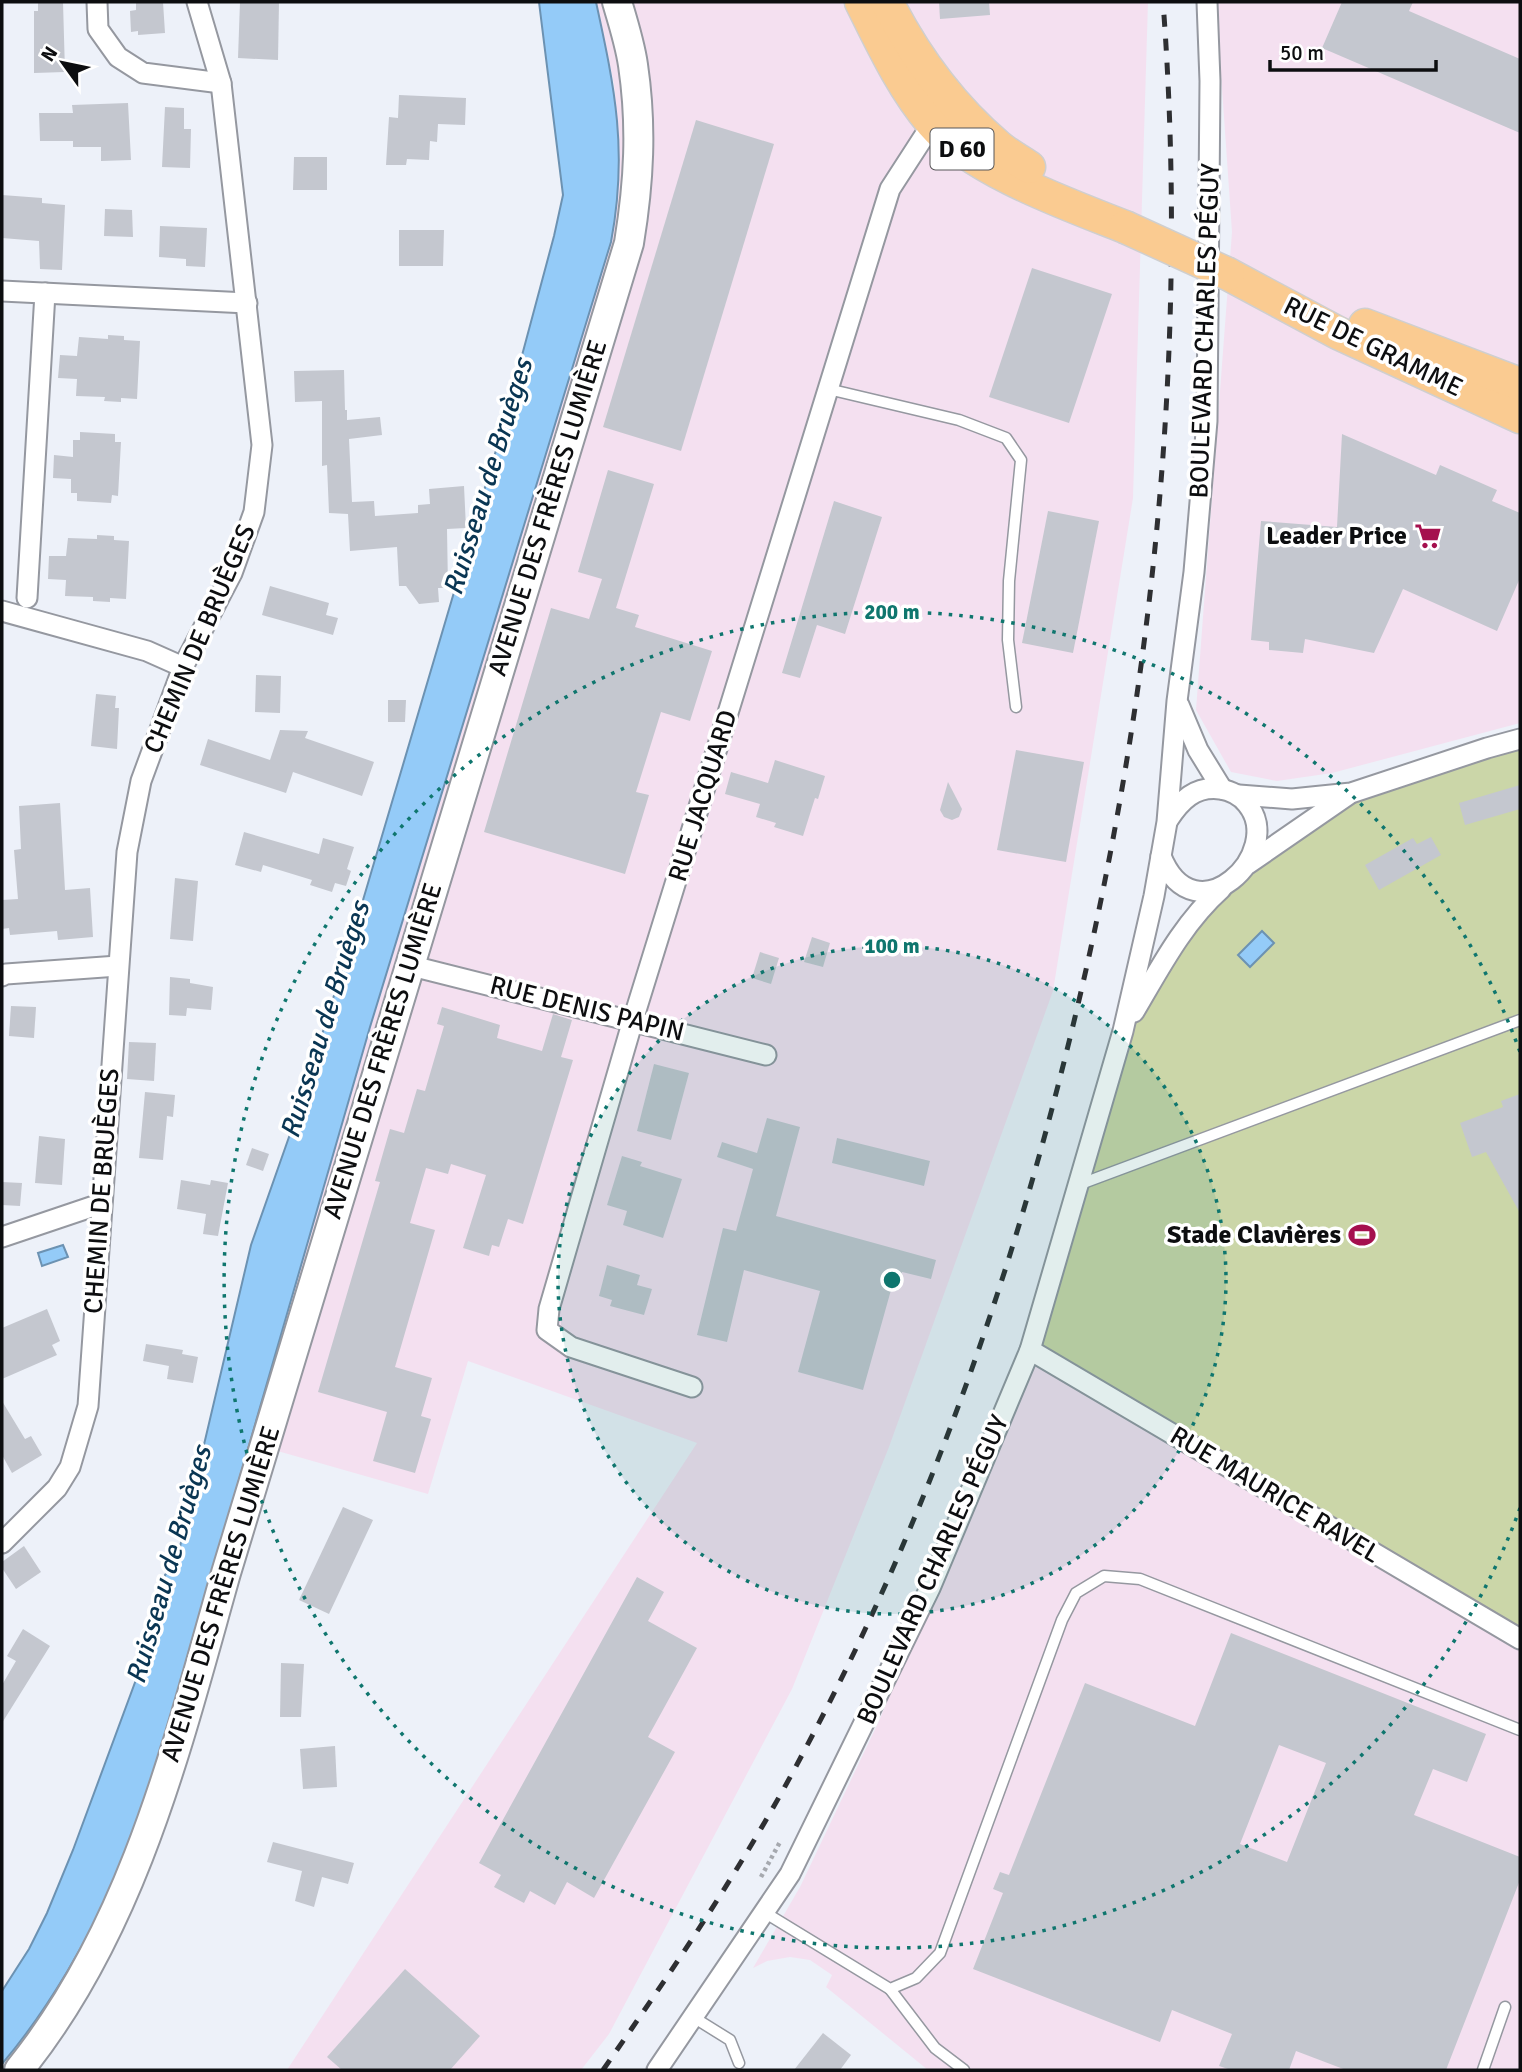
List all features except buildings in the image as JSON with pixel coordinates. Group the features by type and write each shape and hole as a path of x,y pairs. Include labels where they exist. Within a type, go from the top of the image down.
{"main road":[{"name":"RUE DE GRAMME","path":"861,2 906,86 932,124 966,152 1038,192 1125,227 1228,274 1338,333 1520,417"},
{"name":"RUE DE GRAMME","path":"887,2 903,34 947,94 998,146 1125,227"},
{"name":"RUE DE GRAMME","path":"1228,274 1520,384"}],"street":[{"path":"97,2 98,29 118,57 143,73 221,83"},
{"name":"CHEMIN DE BRUÈGES","path":"2,1543 57,1488 71,1467 88,1406 100,1204 127,852 141,781 183,667 232,573 254,512 262,444 247,303 221,83 197,2"},
{"name":"AVENUE DES FRÈRES LUMIÈRE","path":"19,2070 41,2043 87,1969 125,1894 176,1751 226,1573 408,965 629,243 640,152 633,64 617,2"},
{"name":"BOULEVARD CHARLES PÉGUY","path":"1167,822 1177,701 1195,572 1207,421 1210,81 1207,2"},
{"name":"RUE JACQUARD","path":"692,1387 570,1347 547,1330 549,1309 634,1020 890,189 932,124"},
{"path":"2,291 247,303"},
{"path":"27,598 45,293"},
{"path":"1338,333 1520,427"},
{"path":"2,611 147,651 183,667"},
{"path":"1177,701 1198,750 1231,792 1252,810 1258,827 1248,864"},
{"path":"1352,793 1248,864 1228,883 1212,891 1198,893 1178,884 1167,871 1161,856 1167,822 1178,804 1193,792 1206,789 1292,799 1352,793 1520,739"},
{"name":"BOULEVARD CHARLES PÉGUY","path":"657,2070 790,1874 930,1588 1030,1350 1123,1031 1161,856"},
{"name":"BOULEVARD CHARLES PÉGUY","path":"1123,1031 1179,937 1202,906 1228,883"},
{"name":"RUE DENIS PAPIN","path":"408,965 766,1055"},
{"path":"2,976 118,967"},
{"path":"2,1237 100,1204"},
{"name":"RUE MAURICE RAVEL","path":"1030,1350 1520,1639"}],"lane":[{"path":"828,390 959,420 1006,438 1021,460 1009,581 1008,628 1016,707"},
{"path":"1078,1186 1520,1020"},
{"path":"890,1989 916,1978 940,1953 1062,1620 1076,1593 1104,1576 1140,1579 1520,1730"},
{"path":"764,1912 890,1989 935,2048 964,2070"},
{"path":"1483,2070 1505,2007"},
{"path":"693,2017 730,2040 739,2063"}],"path":[{"path":"756,1885 783,1838"}],"shaded area":[{"path":"596,2 1148,2 1133,498 1053,991 889,1447 792,1689 609,2034 581,2070 287,2070 697,1443 468,1361 428,1494 250,1443 370,1027 611,242 619,181 619,147 614,84"},
{"path":"1216,2 1520,2 1520,723 1332,773 1277,781 1231,772 1196,710 1232,232"},
{"path":"1030,1350 1520,1639 1520,2070 928,2070 826,1987 832,1975 810,1960 790,1957 767,1961 753,1968 800,1887 879,1721"}],"green space":[{"path":"1520,739 1520,1639 1030,1350 1123,1031 1194,916 1351,793"}],"water":[{"path":"539,2 596,2 614,92 619,149 616,209 611,242 370,1027 154,1774 124,1858 95,1921 52,1996 2,2064 2,1991 29,1949 47,1913 164,1604 165,1575 178,1555 251,1245 302,1100 358,917 502,430 554,236 563,195"},
{"path":"1262,931 1274,943 1250,967 1238,955"},
{"path":"63,1245 68,1257 42,1266 38,1253"}],"railway":[{"path":"603,2070 682,1955 732,1876 780,1796 845,1672 921,1501 955,1414 987,1326 1041,1148 1095,929 1120,798 1141,666 1156,534 1167,401 1171,268 1170,135 1163,2"}],"place":[{"name":"Leader Price","path":"1428,536"},
{"name":"Stade Clavières","path":"1362,1235"}],"water label":[{"name":"Ruisseau de Bruèges","path":"488,477"},
{"name":"Ruisseau de Bruèges","path":"325,1020"},
{"name":"Ruisseau de Bruèges","path":"169,1565"}]}
